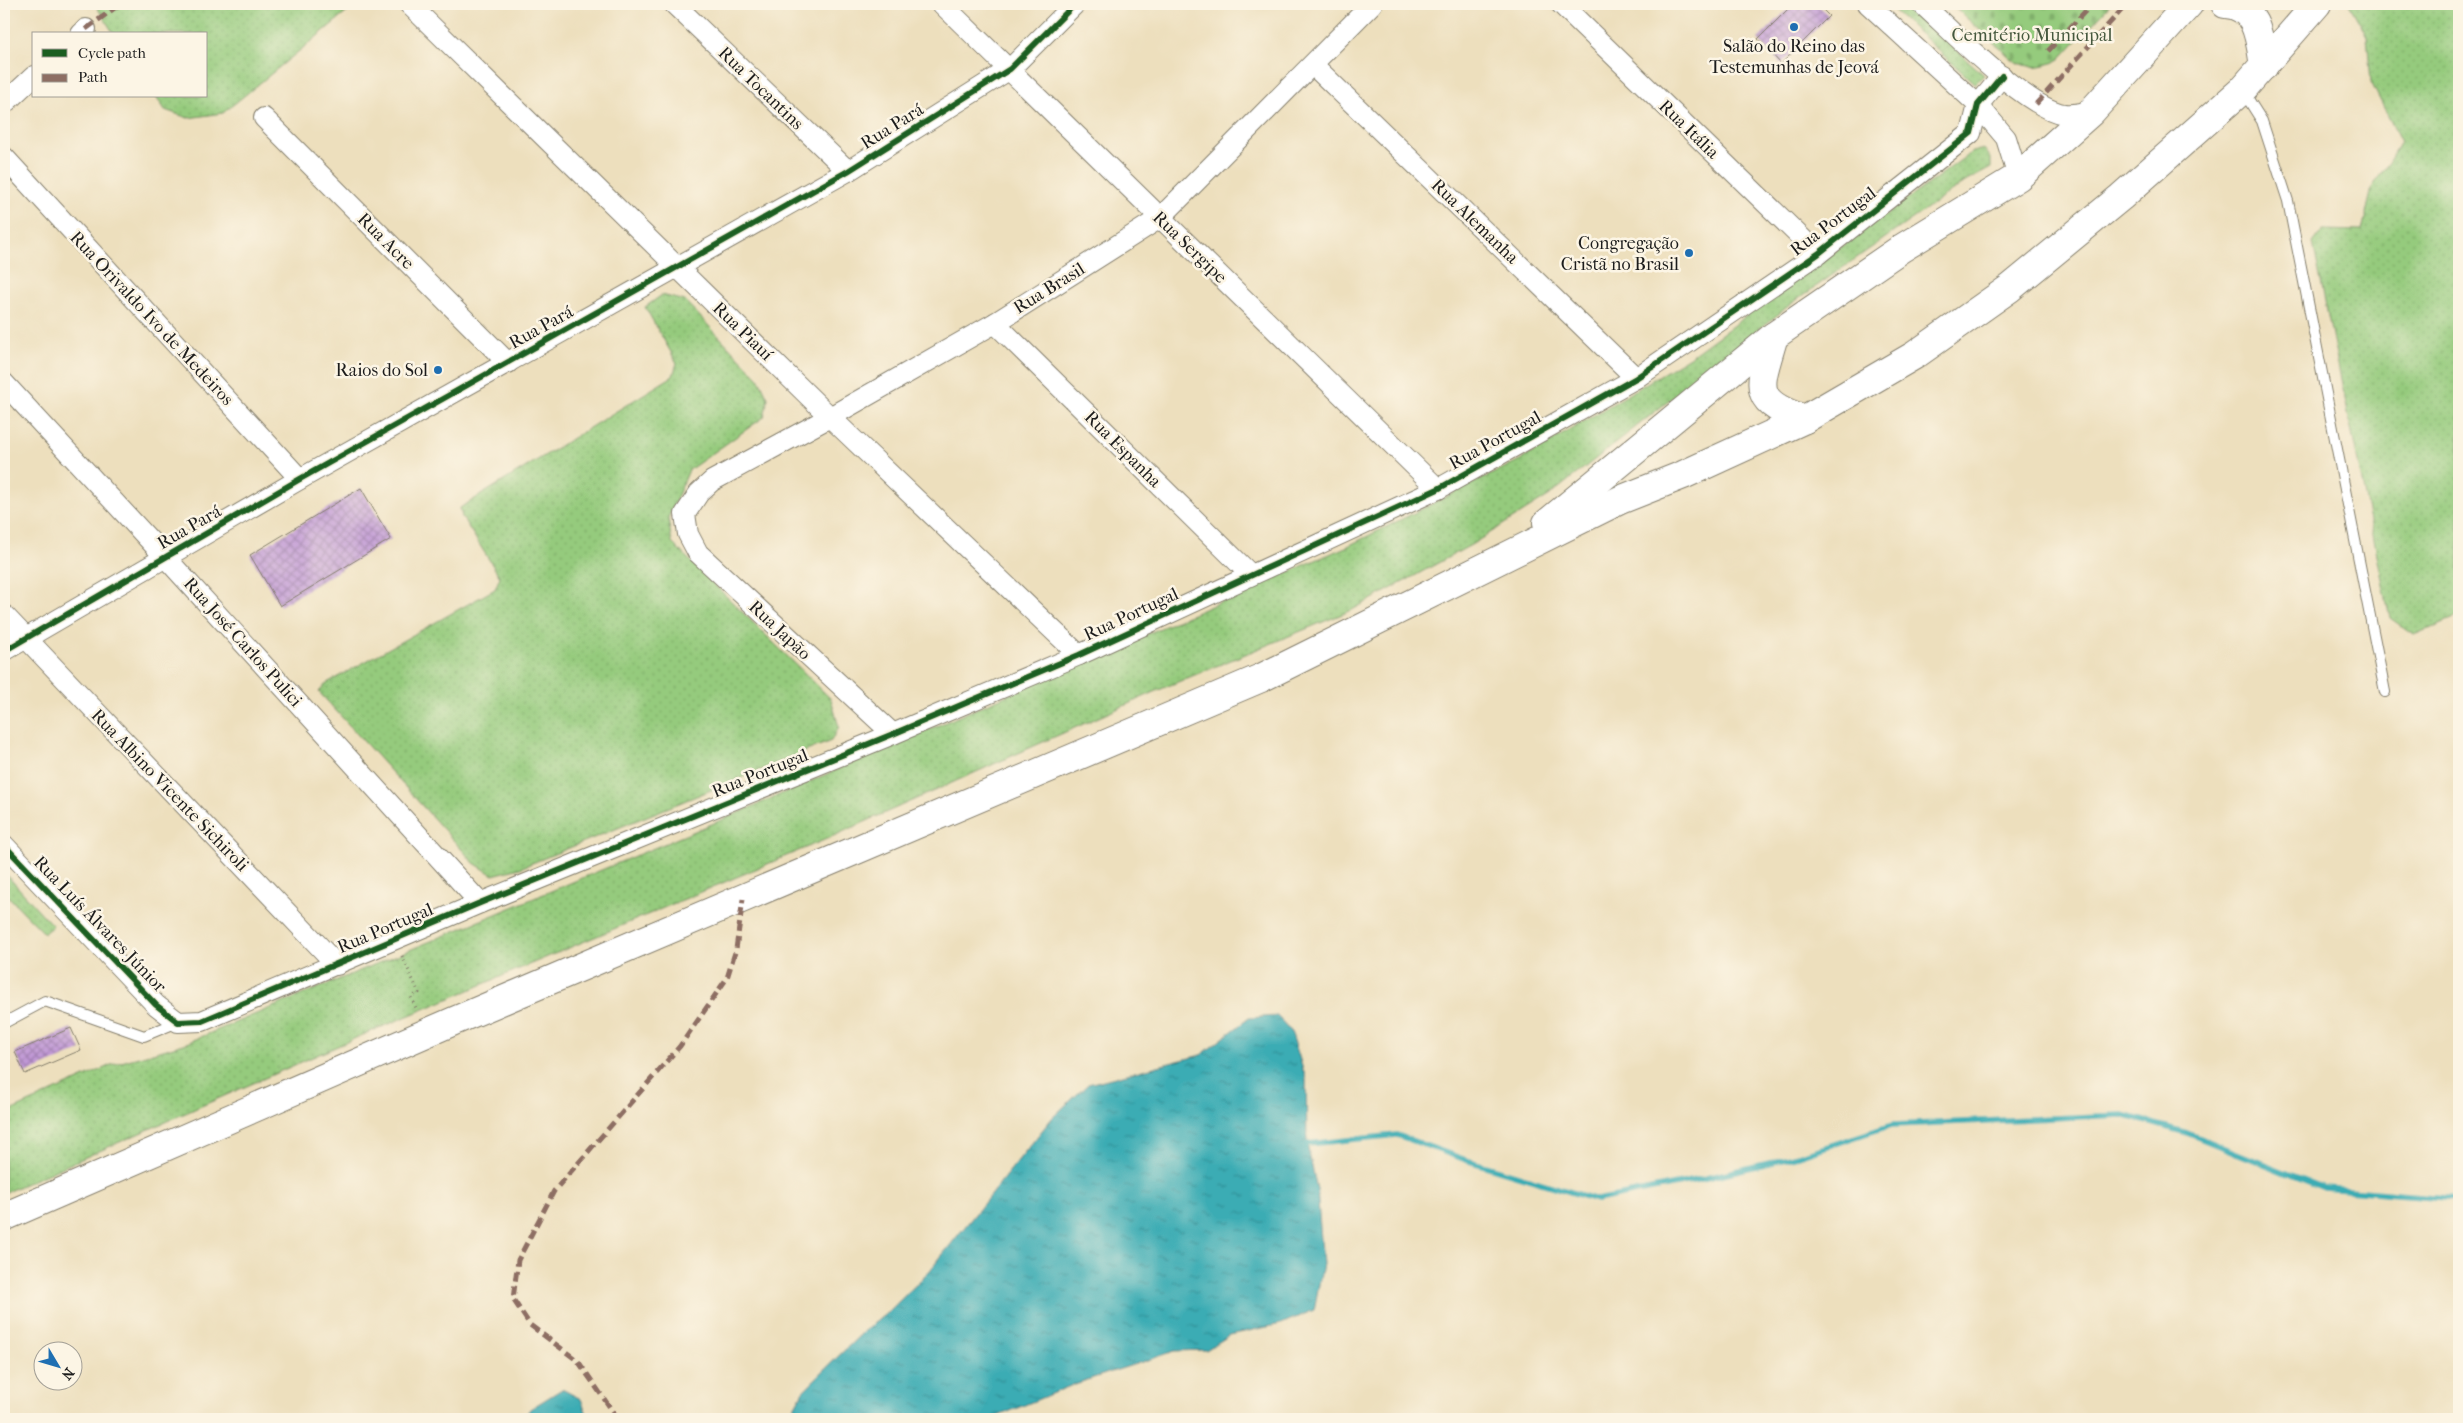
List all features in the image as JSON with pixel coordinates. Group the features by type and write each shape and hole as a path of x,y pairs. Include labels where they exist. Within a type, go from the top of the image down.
{"main road":[{"path":"1513,551 1774,336 1902,248 2018,177 2091,112 2182,11 2207,4"},
{"path":"2225,4 2245,10 2257,26 2264,66"},
{"path":"4,1217 454,1021 1261,678 1513,551 1620,500 1683,476 1805,419 1915,354 2010,288 2121,197 2242,90 2316,4"},
{"path":"1774,336 1763,374 1761,392 1768,402 1783,412 1805,419"}],"street":[{"name":"Rua Piauí","path":"409,4 830,417 1079,655"},
{"name":"Rua Tocantins","path":"674,4 848,172"},
{"name":"Rua Sergipe","path":"942,4 1438,489"},
{"name":"Rua Pará","path":"4,651 300,479 848,172 1010,70 1075,4"},
{"name":"Rua Brasil","path":"685,514 699,493 712,481 830,417 995,323 1160,218 1372,4"},
{"name":"Rua Itália","path":"1561,4 1818,254"},
{"path":"1868,4 1978,105 2006,138 2018,177"},
{"path":"1922,4 2036,104 2065,114 2091,112"},
{"name":"Rua Alemanha","path":"1313,65 1636,378"},
{"name":"Rua Portugal","path":"178,1022 202,1021 480,903 893,734 1079,655 1438,489 1636,378 1818,254 1971,133 1978,105 2002,76"},
{"path":"4,104 32,78"},
{"name":"Rua Acre","path":"264,118 508,363"},
{"name":"Rua Orivaldo Ivo de Medeiros","path":"4,156 300,479"},
{"name":"Rua Espanha","path":"995,323 1251,575"},
{"name":"Rua José Carlos Pulici","path":"4,383 480,903"},
{"name":"Rua Japão","path":"685,514 688,534 698,553 893,734"},
{"name":"Rua Albino Vicente Sichiroli","path":"4,615 337,965"},
{"name":"Rua Luís Álvares Júnior","path":"4,845 156,1005 178,1022"}],"lane":[{"path":"2242,90 2262,121 2288,201 2384,692"},
{"path":"4,1023 45,1001 144,1036 178,1022"}],"path":[{"path":"400,953 419,993 411,997 416,1008"}],"green space":[{"path":"95,4 357,4 223,113 188,118 165,110 157,98 208,98 208,32 113,32"},
{"path":"1887,4 1906,4 1984,75 1975,84"},
{"name":"Cemitério Municipal","path":"1951,4 2111,4 2060,59 2041,66 2029,66 2011,58"},
{"path":"2349,4 2459,4 2459,616 2414,635 2390,618 2313,243 2323,230 2362,231 2372,188 2401,142 2371,82 2367,36"},
{"path":"1984,149 1991,158 1991,168 1965,182 1791,304 1550,495 1471,545 1352,610 1168,686 829,838 358,1037 4,1193 4,1114 111,1065 184,1044 738,813 1348,546 1524,458 1691,356 1972,152"},
{"path":"662,295 685,301 758,377 768,398 764,417 689,470 668,518 672,543 831,699 839,727 831,741 520,868 493,875 474,863 319,692 327,683 495,589 500,577 462,517 460,508 673,376 677,363 645,307"},
{"path":"4,872 53,926 44,933 4,892"}],"water":[{"path":"1277,1016 1291,1031 1306,1079 1307,1144 1317,1189 1323,1264 1314,1310 1281,1324 1230,1335 1206,1350 1175,1351 1075,1384 991,1419 788,1419 803,1391 863,1332 888,1312 927,1274 1052,1118 1088,1084 1201,1055 1249,1018"},
{"path":"562,1389 581,1399 589,1419 523,1419 530,1409"}],"building":[{"name":"Salão do Reino das Testemunhas de Jeová","path":"1793,4 1817,4 1829,16 1781,64 1758,39"},
{"path":"361,488 391,539 280,606 250,555"},
{"path":"71,1028 81,1050 25,1074 15,1052"}],"waterway":[{"path":"1304,1148 1307,1144 1397,1135 1466,1160 1597,1200 1702,1179 1798,1156 1892,1125 2123,1115 2187,1133 2324,1188 2459,1199"}],"marked path":[{"path":"86,29 120,4"},
{"path":"2048,51 2092,4"},
{"path":"2036,104 2127,4"},
{"path":"618,1419 578,1361 530,1325 513,1299 518,1260 554,1191 680,1046 727,978 736,949 743,899"}],"cycle path":[{"path":"4,651 300,479 848,171 1010,69 1075,4"},
{"path":"4,845 156,1005 178,1022 202,1021 480,903 893,734 1079,655 1438,489 1636,378 1818,254 1971,133 1978,105 2002,76"}],"place":[{"name":"Salão do Reino das Testemunhas de Jeová","path":"1794,27"},
{"name":"Congregação Cristã no Brasil","path":"1689,253"},
{"name":"Raios do Sol","path":"438,370"}]}
